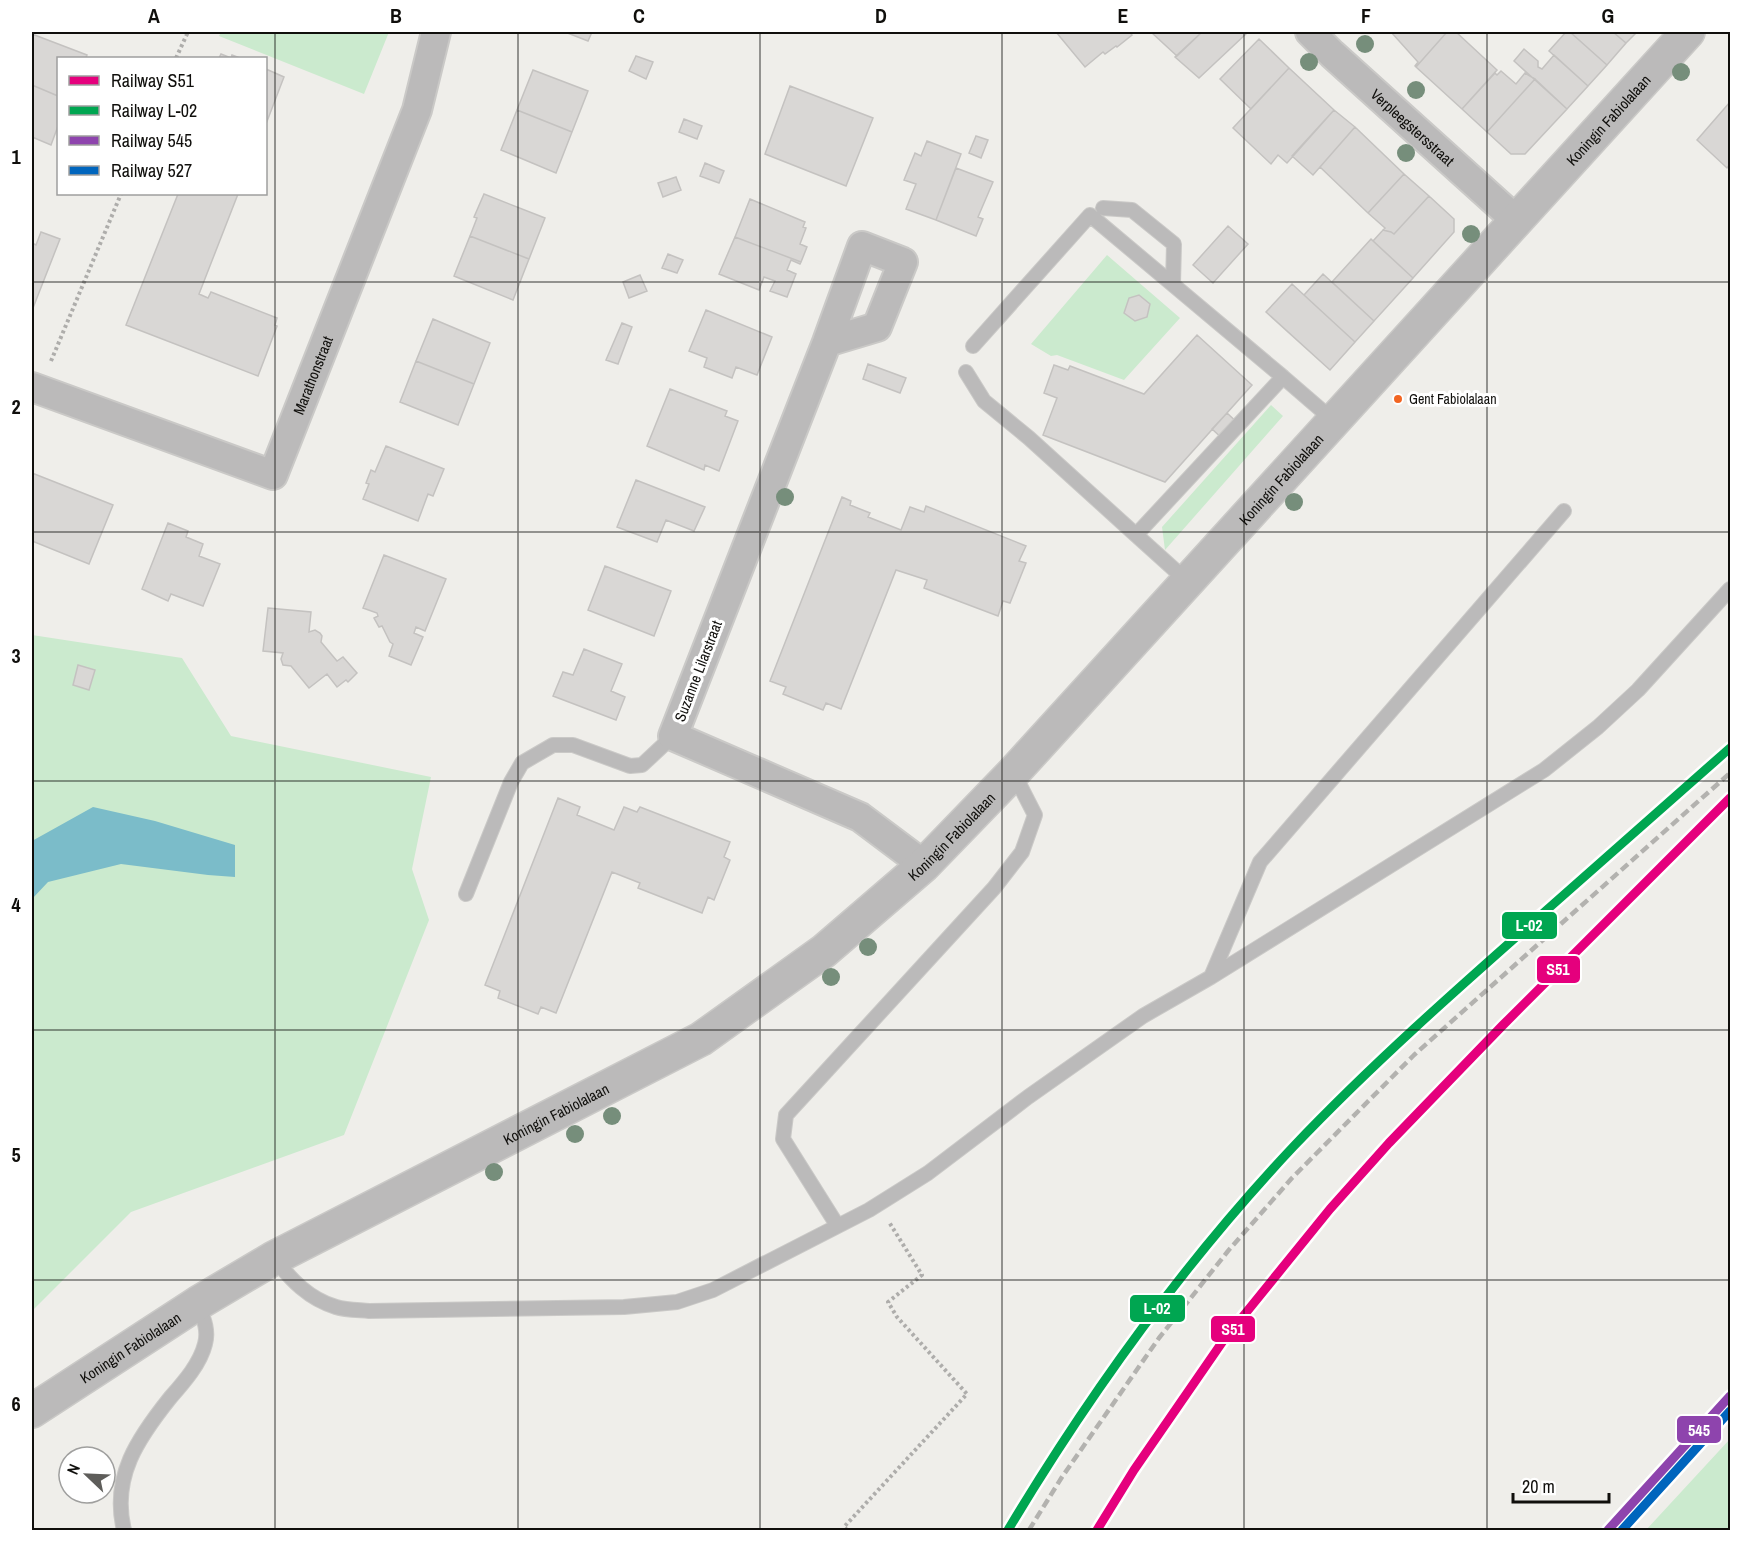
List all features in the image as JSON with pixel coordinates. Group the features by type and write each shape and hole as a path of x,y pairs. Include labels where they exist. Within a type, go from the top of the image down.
{"street":[{"name":"Marathonstraat","path":"36,388 273,475 417,110 436,32"},
{"name":"Verpleegstersstraat","path":"1310,32 1517,221"},
{"name":"Koningin Fabiolalaan","path":"32,1411 198,1303 274,1258 701,1039 824,951 924,865 1013,773 1688,32"},
{"name":"Suzanne Lilarstraat","path":"827,342 673,736 860,817 924,865"}],"lane":[{"path":"1103,208 1131,210 1174,244 1173,284"},
{"path":"973,346 1089,215 1334,421"},
{"path":"966,372 984,401 1029,438 1188,582"},
{"path":"1136,535 1283,377"},
{"path":"1211,977 1260,862 1564,511"},
{"path":"274,1258 290,1279 307,1293 336,1307 369,1311 624,1307 677,1302 713,1290 837,1226 928,1173 1086,1055 1143,1016 1211,977 1544,770 1598,727 1638,690 1731,589"},
{"path":"466,894 511,782 522,763 553,745 573,745 630,766 642,765 673,736"},
{"path":"837,1226 783,1138 786,1115 994,888 1022,852 1035,816 1013,773"},
{"path":"124,1530 119,1504 125,1470 156,1416 197,1362 205,1343 206,1325 198,1303"}],"path":[{"path":"176,57 188,32"},
{"path":"36,388 121,195"},
{"path":"847,1530 844,1527 967,1394 897,1317 888,1302 922,1275 877,1204"}],"green space":[{"path":"221,32 389,32 364,94 219,36"},
{"path":"1107,255 1180,318 1124,380 1057,355 1051,356 1031,344"},
{"path":"1271,405 1283,416 1165,550 1162,527"},
{"path":"32,635 182,658 231,736 431,777 412,869 429,920 344,1135 131,1212 32,1311"},
{"path":"1730,1439 1730,1530 1646,1530"}],"water":[{"path":"93,807 155,821 235,845 235,877 121,864 48,882 32,899 32,841"}],"building":[{"path":"565,32 592,32 588,41"},
{"path":"1056,32 1130,32 1132,35 1117,47 1105,54 1103,52 1085,67"},
{"path":"1151,32 1202,32 1177,56"},
{"path":"1202,32 1248,32 1199,78 1175,57"},
{"path":"1391,32 1447,32 1416,67 1418,62"},
{"path":"1447,32 1456,32 1497,70 1462,109 1416,67"},
{"path":"1566,32 1570,32 1607,65 1588,86 1549,51"},
{"path":"1570,32 1613,32 1626,43 1607,65"},
{"path":"1613,32 1637,32 1626,43"},
{"path":"32,34 87,55 86,57 57,57 57,96 32,85"},
{"path":"1259,39 1289,68 1251,109 1220,79"},
{"path":"1524,49 1538,61 1538,67 1542,69 1554,55 1588,86 1567,109 1514,61"},
{"path":"636,56 653,62 646,79 629,71"},
{"path":"1289,68 1334,110 1287,163 1278,155 1271,164 1233,128"},
{"path":"267,69 284,77 267,121"},
{"path":"533,70 588,91 572,132 517,110"},
{"path":"1501,71 1516,84 1525,73 1535,79 1487,132 1462,109 1495,73 1497,75"},
{"path":"1535,79 1567,109 1525,154 1511,154 1487,132"},
{"path":"32,85 57,96 57,129 51,145 32,137"},
{"path":"790,86 873,118 846,186 765,154"},
{"path":"1730,102 1730,164 1727,168 1697,140"},
{"path":"517,110 572,132 556,173 501,150"},
{"path":"1334,110 1355,127 1313,175 1292,156"},
{"path":"684,119 702,126 697,139 679,132"},
{"path":"1355,127 1404,174 1368,213 1320,167"},
{"path":"976,136 988,140 981,158 969,153"},
{"path":"927,141 961,154 936,220 906,209 916,184 904,180 915,153 921,156"},
{"path":"705,163 724,171 719,183 700,176"},
{"path":"956,168 993,182 978,217 983,219 976,236 936,220"},
{"path":"1404,174 1429,196 1394,234 1383,230 1385,228 1368,213"},
{"path":"676,177 681,190 663,197 658,183"},
{"path":"484,194 545,218 529,259 470,236 477,218 474,217"},
{"path":"178,195 238,195 199,294 208,298 211,292 277,318 275,325 277,326 258,376 126,325"},
{"path":"1429,196 1454,219 1454,232 1413,278 1373,241 1383,230 1394,234"},
{"path":"750,199 805,222 803,227 806,228 800,244 807,247 801,262 735,237"},
{"path":"1228,226 1248,244 1213,283 1193,265"},
{"path":"41,232 60,239 33,308 32,243 36,245"},
{"path":"470,236 529,259 513,300 454,276"},
{"path":"735,237 801,262 800,264 791,260 787,270 796,274 787,297 770,291 775,281 764,277 759,290 719,274"},
{"path":"1371,239 1413,278 1374,321 1332,282"},
{"path":"668,254 683,260 677,273 662,268"},
{"path":"1323,274 1374,321 1355,342 1304,295"},
{"path":"640,275 647,291 629,298 623,282"},
{"path":"1292,284 1355,342 1330,370 1266,312"},
{"path":"1139,295 1150,304 1147,317 1135,321 1124,313 1129,298"},
{"path":"706,310 772,337 757,375 736,367 732,378 704,367 707,358 689,351"},
{"path":"433,319 490,343 474,384 416,361"},
{"path":"622,323 632,327 618,364 606,360"},
{"path":"1197,335 1252,385 1165,482 1043,435 1057,398 1044,393 1054,365 1068,370 1070,366 1144,394"},
{"path":"416,361 474,384 458,425 400,402"},
{"path":"868,364 906,378 900,393 863,379"},
{"path":"670,389 727,411 725,416 738,421 719,471 705,465 704,470 647,446"},
{"path":"1227,413 1240,425 1225,441 1212,429"},
{"path":"386,446 444,469 433,496 428,494 418,521 363,499 371,470 375,472"},
{"path":"32,473 113,505 89,564 32,541"},
{"path":"636,480 705,507 694,531 666,520 657,542 617,527"},
{"path":"842,497 851,501 850,505 870,513 868,517 901,530 910,507 924,512 926,506 1026,546 1019,561 1026,563 1010,603 1003,601 998,616 924,588 927,580 896,570 841,709 826,703 823,710 783,694 786,687 770,681"},
{"path":"168,523 188,531 186,537 203,544 199,556 220,564 203,606 171,594 168,601 142,589"},
{"path":"384,555 446,579 425,631 416,627 414,633 423,637 411,665 389,656 393,644 374,618 378,616 377,613 363,608"},
{"path":"605,566 671,591 654,636 588,610"},
{"path":"268,608 311,612 309,632 315,630 320,633 321,642 337,661 343,657 357,673 348,682 346,680 337,687 327,674 309,688 291,666 283,665 281,659 283,653 263,651"},
{"path":"584,649 622,664 611,691 625,697 616,720 553,696 563,672 573,675"},
{"path":"78,665 95,670 89,690 73,685"},
{"path":"558,798 580,807 577,815 614,830 624,807 637,812 640,807 730,842 724,857 730,860 714,900 708,897 702,913 638,888 640,883 612,872 556,1013 541,1007 538,1014 498,998 500,991 485,985"}],"railway":[{"path":"1029,1530 1062,1477 1159,1338 1228,1251 1292,1178 1414,1055 1730,773"}],"rail line":[{"name":"L-02","path":"1008,1530 1105,1379 1140,1331 1214,1237 1293,1147 1414,1028 1730,748"},
{"name":"S51","path":"1097,1530 1134,1470 1223,1341 1330,1209 1389,1143 1503,1025 1730,798"},
{"name":"545","path":"1608,1530 1730,1396"},
{"name":"527","path":"1622,1530 1730,1411"}],"place":[{"name":"Gent Fabiolalaan","path":"1398,399"}]}
